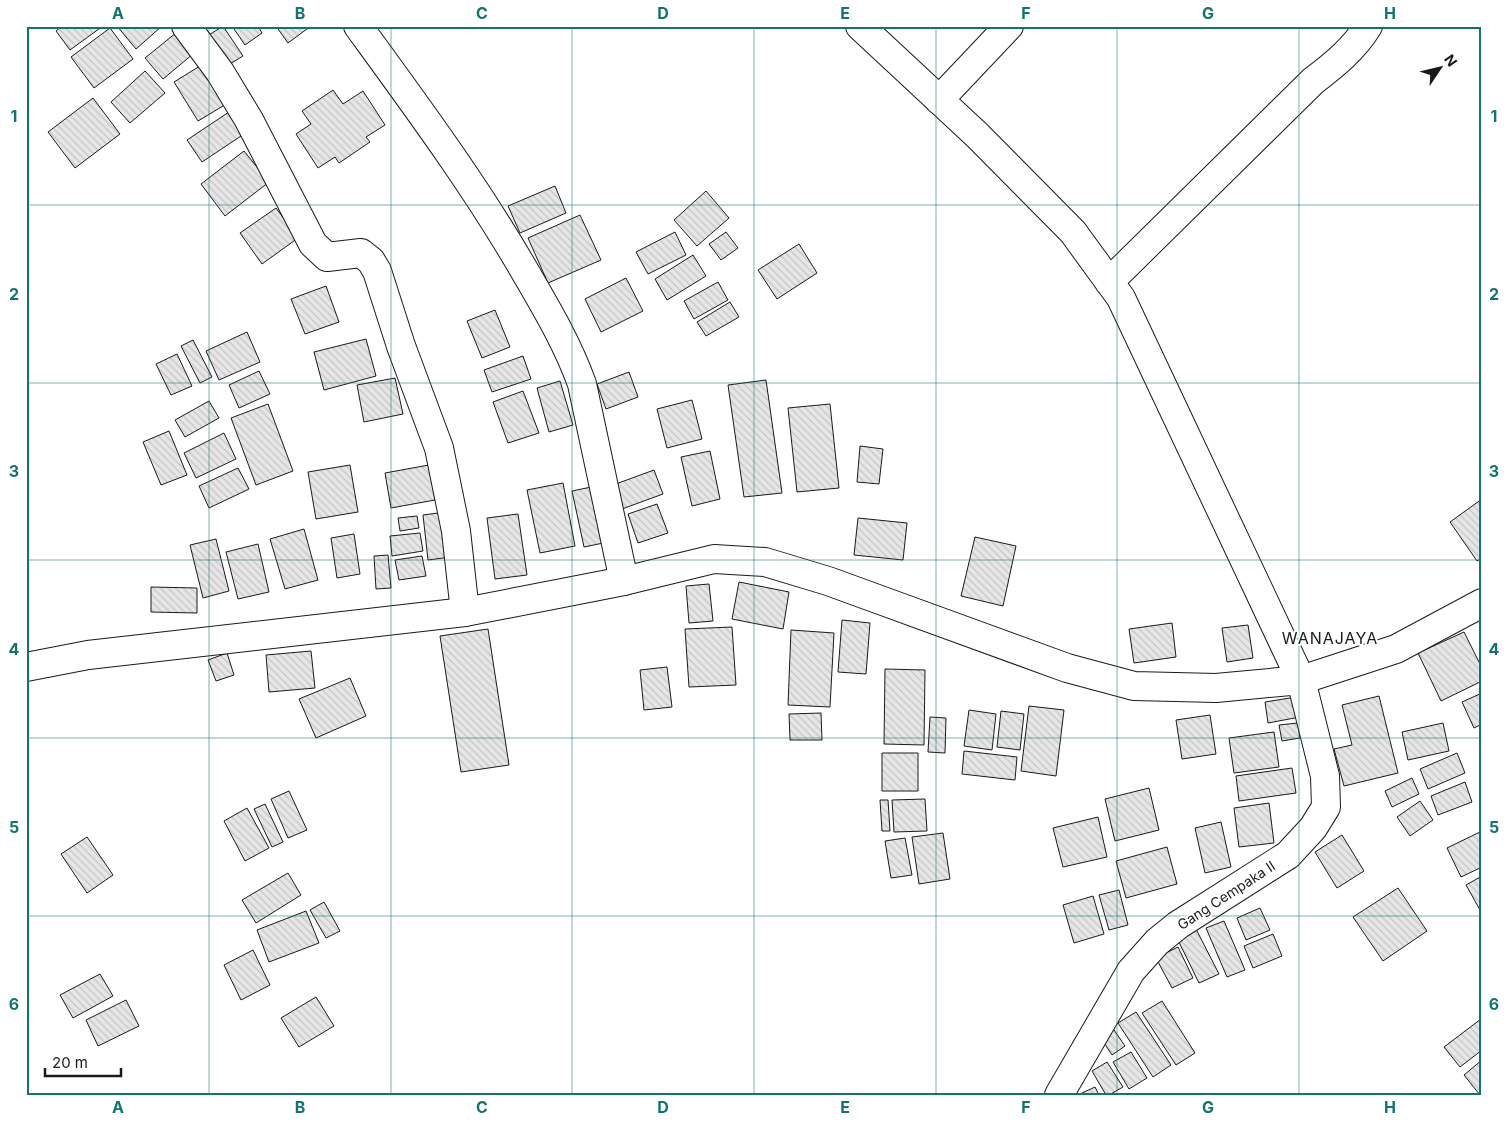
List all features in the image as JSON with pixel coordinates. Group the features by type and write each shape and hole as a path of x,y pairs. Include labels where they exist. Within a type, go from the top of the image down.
{"street":[{"path":"186,26 220,72 249,120 313,244 327,257 361,253 372,260 439,448 456,531 465,612"},
{"path":"358,26 416,106 502,232 572,356 582,384 624,581"},
{"name":"Gang Cempaka II","path":"860,26 978,134 1073,232 1109,282 1129,315 1301,680 1325,776 1326,807 1313,828 1288,854 1178,925 1157,942 1131,971 1059,1095"},
{"path":"940,100 1009,26"},
{"path":"1109,282 1313,81 1346,53 1359,40 1368,26"},
{"path":"26,667 88,654 465,612 624,581 714,558 765,562 828,581 1067,668 1134,686 1216,688 1301,680 1396,649 1482,603"}],"building":[{"path":"62,26 103,26 70,50 56,31"},
{"path":"117,26 162,26 136,49"},
{"path":"223,26 243,56 228,65 209,35"},
{"path":"232,26 258,26 262,33 245,45"},
{"path":"276,26 311,26 288,43"},
{"path":"110,28 133,59 94,88 71,57"},
{"path":"182,28 199,49 163,79 145,58"},
{"path":"208,61 233,100 198,121 174,82"},
{"path":"145,71 165,93 130,123 111,102"},
{"path":"333,90 343,104 363,91 385,125 366,137 370,142 339,163 335,157 318,168 296,134 311,124 302,111"},
{"path":"93,98 120,134 75,168 48,132"},
{"path":"235,108 250,130 202,162 187,140"},
{"path":"244,151 269,182 225,216 201,184"},
{"path":"555,186 566,213 520,233 508,206"},
{"path":"706,191 729,218 697,246 674,220"},
{"path":"276,208 298,238 262,264 240,233"},
{"path":"580,215 601,260 548,283 528,238"},
{"path":"675,232 686,255 648,274 636,252"},
{"path":"726,232 738,248 721,260 709,244"},
{"path":"799,244 817,273 777,299 758,270"},
{"path":"693,255 706,276 667,300 655,279"},
{"path":"626,278 643,311 601,332 585,299"},
{"path":"718,282 728,300 694,319 684,301"},
{"path":"326,286 339,322 305,334 291,299"},
{"path":"730,302 739,317 706,336 697,322"},
{"path":"495,310 510,347 482,358 467,321"},
{"path":"247,332 260,362 219,380 206,351"},
{"path":"366,339 376,376 324,390 314,352"},
{"path":"193,340 212,377 200,383 181,346"},
{"path":"177,354 192,386 171,395 156,364"},
{"path":"523,356 531,379 492,392 484,370"},
{"path":"259,371 270,394 239,408 229,385"},
{"path":"629,372 638,397 606,409 597,384"},
{"path":"395,378 403,414 364,422 357,385"},
{"path":"766,380 782,493 744,497 728,385"},
{"path":"560,381 573,425 549,432 537,388"},
{"path":"523,391 539,433 508,443 493,402"},
{"path":"692,400 702,439 667,448 657,409"},
{"path":"209,401 219,418 185,437 175,420"},
{"path":"268,404 293,471 256,485 231,418"},
{"path":"830,404 839,488 797,492 788,408"},
{"path":"169,431 187,475 161,485 143,442"},
{"path":"224,433 236,459 196,478 184,453"},
{"path":"860,446 883,449 879,484 857,482"},
{"path":"710,451 720,499 692,506 681,457"},
{"path":"350,465 358,512 316,519 308,472"},
{"path":"429,465 435,500 391,508 385,473"},
{"path":"238,468 249,489 209,508 199,486"},
{"path":"654,470 663,494 622,509 613,485"},
{"path":"563,483 575,546 540,553 527,490"},
{"path":"601,485 613,541 584,547 572,491"},
{"path":"1482,499 1482,558 1477,561 1450,522"},
{"path":"657,504 668,533 638,543 628,514"},
{"path":"446,512 451,557 428,560 423,515"},
{"path":"518,514 527,575 495,579 487,518"},
{"path":"417,516 419,528 400,531 398,518"},
{"path":"858,518 907,523 903,560 854,555"},
{"path":"304,529 318,580 285,589 270,539"},
{"path":"420,533 423,551 392,556 390,536"},
{"path":"354,534 360,574 337,578 331,538"},
{"path":"975,537 1016,546 1003,606 961,596"},
{"path":"216,539 229,591 203,598 190,545"},
{"path":"258,544 269,592 238,599 226,552"},
{"path":"388,555 391,588 376,589 374,556"},
{"path":"422,556 426,576 399,580 395,560"},
{"path":"739,582 789,592 783,629 732,619"},
{"path":"709,584 713,621 689,623 686,586"},
{"path":"151,587 197,588 197,613 151,612"},
{"path":"842,620 870,623 866,674 838,672"},
{"path":"1172,623 1176,657 1134,663 1129,629"},
{"path":"1248,625 1253,658 1227,662 1222,628"},
{"path":"732,627 736,685 689,687 685,629"},
{"path":"488,629 509,765 461,772 440,636"},
{"path":"791,630 834,633 830,707 788,705"},
{"path":"1464,632 1482,668 1482,681 1441,701 1418,653"},
{"path":"311,651 315,688 269,692 266,655"},
{"path":"227,653 234,675 216,681 208,660"},
{"path":"667,667 672,707 644,710 640,670"},
{"path":"885,669 925,670 924,745 884,744"},
{"path":"350,678 366,716 316,738 299,699"},
{"path":"1482,693 1482,724 1474,728 1462,702"},
{"path":"1379,696 1398,773 1344,786 1334,749 1352,745 1342,705"},
{"path":"1296,697 1300,717 1268,723 1265,702"},
{"path":"1029,706 1064,710 1056,776 1021,771"},
{"path":"969,710 996,714 992,750 964,746"},
{"path":"1001,711 1024,714 1020,750 997,747"},
{"path":"821,713 822,740 790,740 789,714"},
{"path":"1210,715 1216,754 1182,759 1176,720"},
{"path":"930,717 946,718 945,753 928,752"},
{"path":"1298,723 1300,738 1282,741 1279,725"},
{"path":"1443,723 1449,751 1408,760 1402,732"},
{"path":"1274,732 1279,767 1234,773 1229,738"},
{"path":"964,751 1017,757 1015,780 962,774"},
{"path":"882,753 918,753 918,791 882,791"},
{"path":"1457,753 1465,773 1428,789 1420,769"},
{"path":"1292,768 1296,793 1239,801 1236,776"},
{"path":"1412,778 1419,794 1392,807 1385,791"},
{"path":"1465,782 1472,802 1438,815 1431,796"},
{"path":"1149,788 1159,830 1115,841 1105,799"},
{"path":"289,791 307,830 288,838 271,799"},
{"path":"925,799 927,831 894,832 892,800"},
{"path":"880,800 888,800 890,831 882,831"},
{"path":"1420,801 1433,820 1410,836 1397,817"},
{"path":"1269,803 1274,843 1239,847 1234,808"},
{"path":"265,804 283,842 272,847 254,809"},
{"path":"247,808 269,848 245,861 224,821"},
{"path":"1098,817 1107,857 1063,867 1053,828"},
{"path":"1221,822 1231,867 1205,873 1195,828"},
{"path":"1482,831 1482,867 1461,877 1447,848"},
{"path":"943,833 950,879 919,884 912,837"},
{"path":"1342,835 1364,871 1337,888 1315,852"},
{"path":"87,837 113,875 87,893 61,854"},
{"path":"905,838 912,875 891,878 885,841"},
{"path":"1167,847 1177,884 1126,898 1116,861"},
{"path":"288,873 301,895 256,923 242,900"},
{"path":"1482,876 1482,910 1480,910 1466,885"},
{"path":"1398,888 1427,931 1383,961 1353,917"},
{"path":"1119,890 1128,925 1109,930 1099,895"},
{"path":"1093,896 1104,934 1074,943 1063,905"},
{"path":"324,902 340,931 326,938 310,910"},
{"path":"1260,908 1270,930 1246,940 1237,918"},
{"path":"306,911 319,943 269,962 257,930"},
{"path":"1224,921 1245,970 1227,977 1206,928"},
{"path":"1196,929 1219,974 1199,983 1177,938"},
{"path":"1273,934 1282,956 1253,968 1244,946"},
{"path":"1178,947 1193,978 1172,988 1156,958"},
{"path":"253,950 270,985 241,1000 224,965"},
{"path":"100,974 113,996 73,1018 60,995"},
{"path":"316,997 334,1026 299,1047 281,1018"},
{"path":"126,1000 139,1026 98,1046 86,1020"},
{"path":"1162,1001 1195,1053 1176,1065 1142,1013"},
{"path":"1136,1012 1171,1065 1153,1077 1118,1023"},
{"path":"1481,1019 1482,1050 1460,1067 1444,1047"},
{"path":"1112,1027 1125,1046 1112,1055 1099,1035"},
{"path":"1131,1052 1147,1078 1129,1089 1113,1062"},
{"path":"1482,1060 1482,1095 1480,1095 1464,1075"},
{"path":"1107,1062 1123,1087 1109,1095 1106,1095 1092,1071"},
{"path":"1095,1087 1099,1095 1083,1095 1082,1093"}],"district":[{"name":"WANAJAYA","path":"1330,638"}]}
